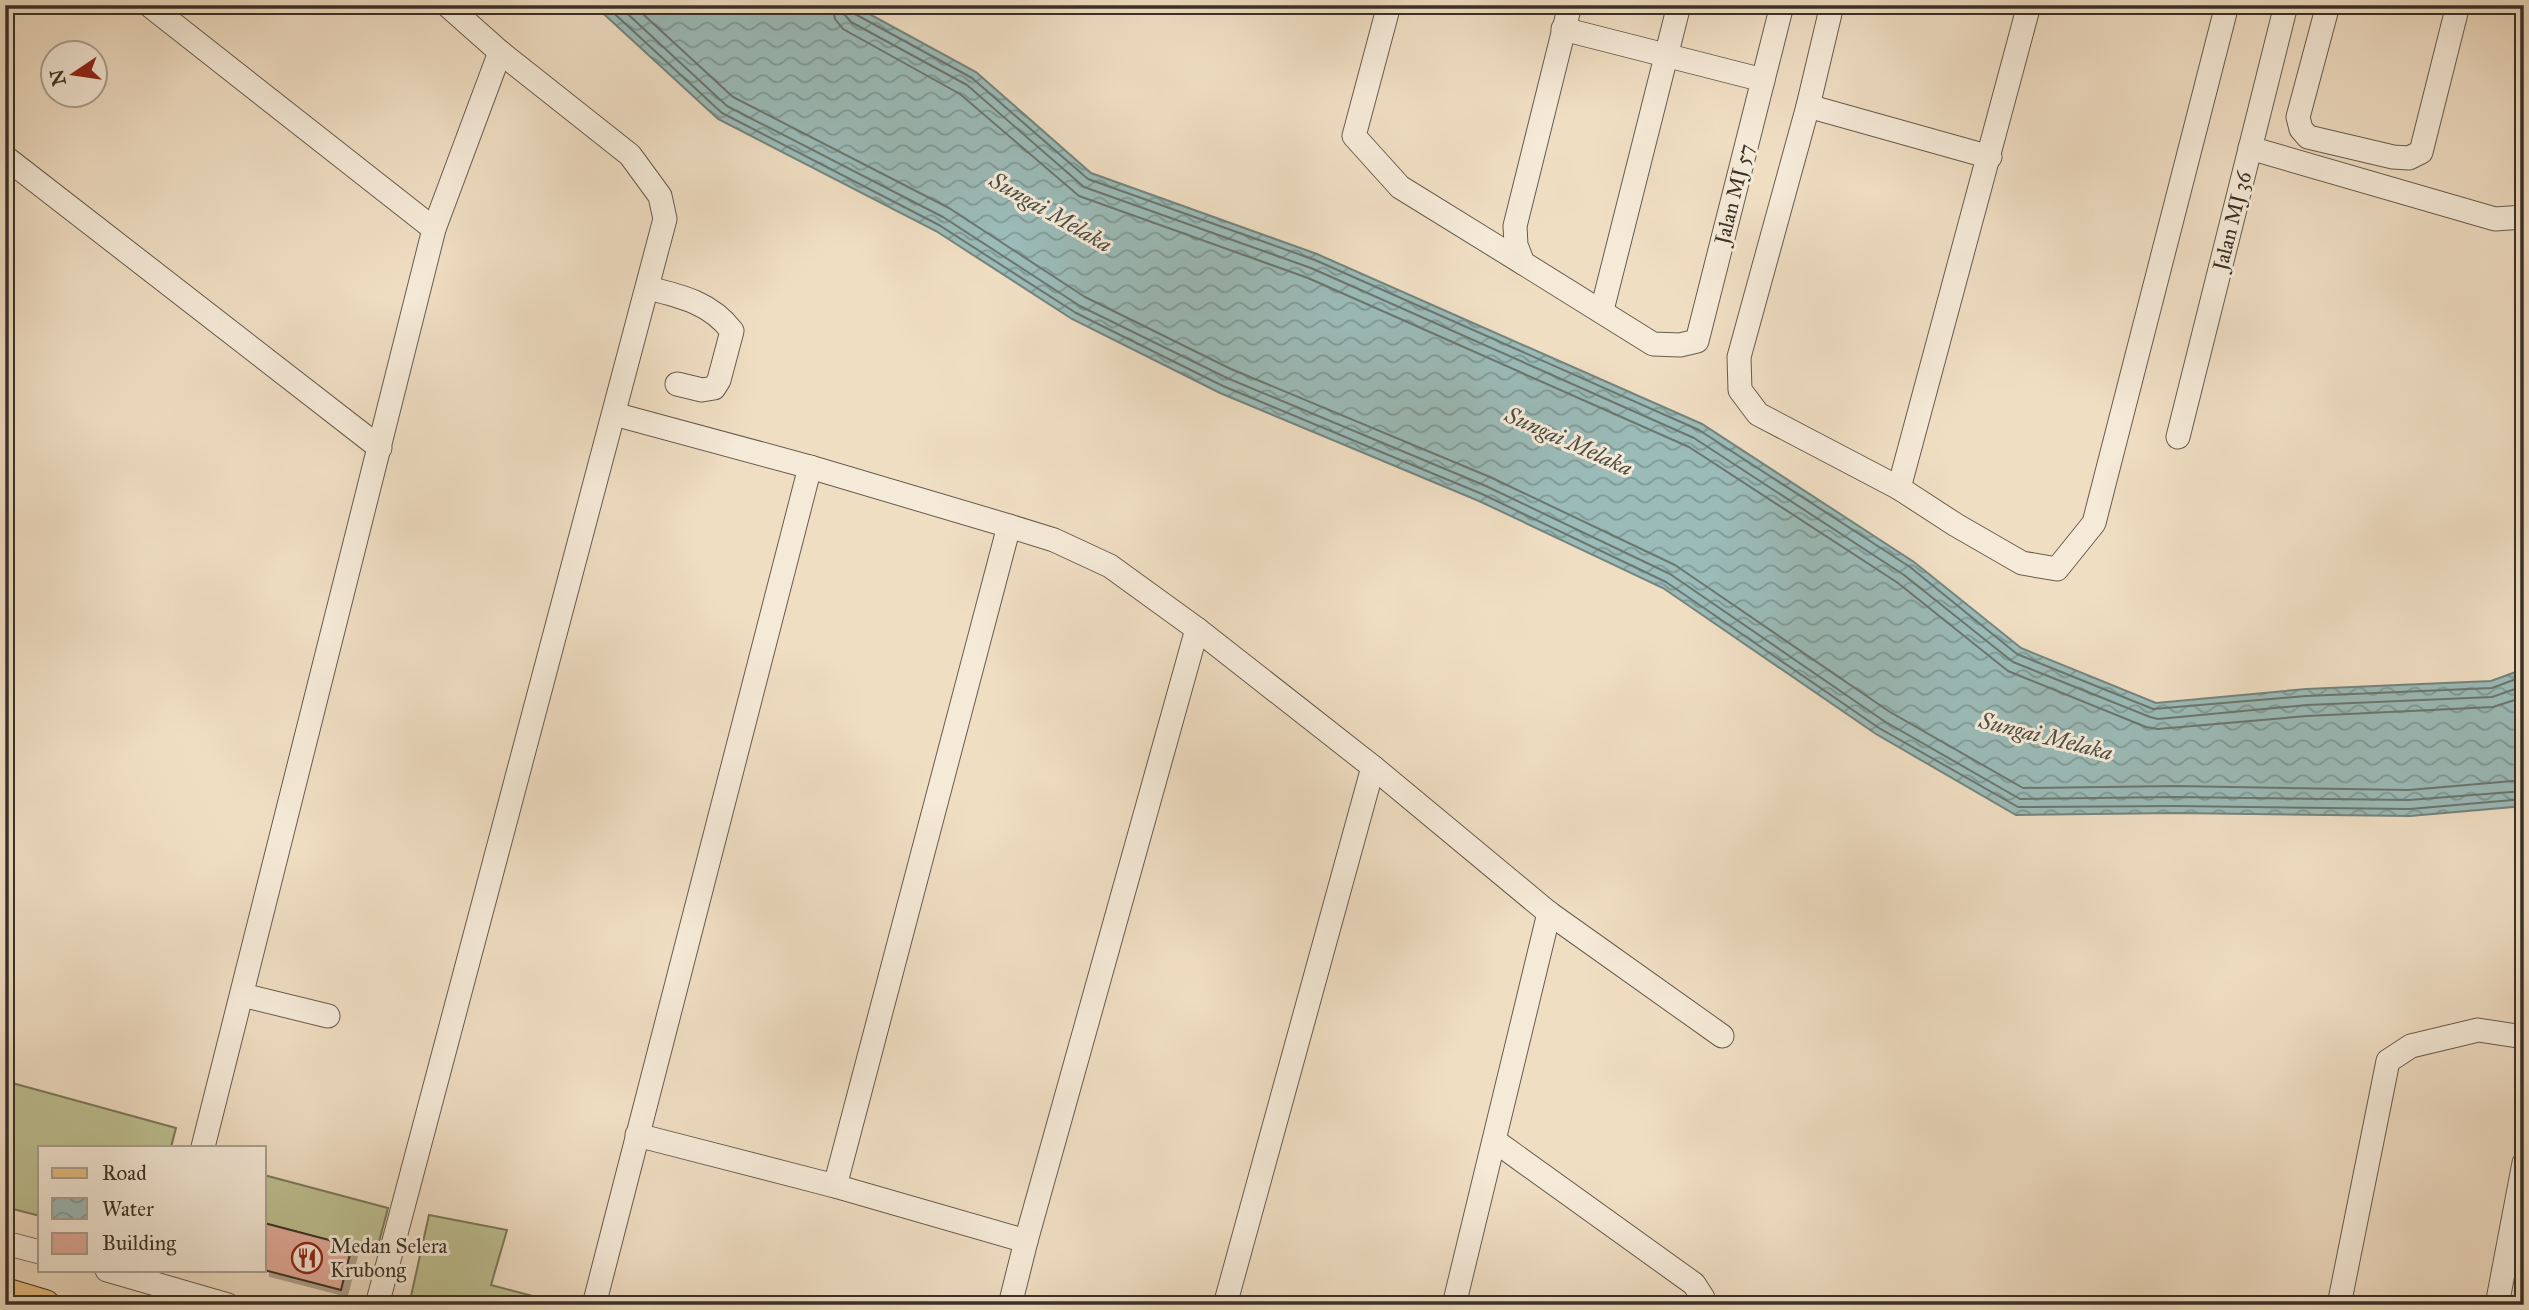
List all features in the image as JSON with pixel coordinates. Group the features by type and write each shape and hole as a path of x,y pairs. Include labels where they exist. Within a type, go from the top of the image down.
{"main road":[{"path":"5,1293 45,1305"}],"street":[{"path":"149,5 434,229"},
{"path":"377,1305 665,219 660,196 630,156 500,52 447,5"},
{"path":"1389,5 1354,136 1400,187 1602,310 1679,5"},
{"path":"1523,263 1516,245 1515,226 1570,5"},
{"name":"Jalan MJ 57","path":"1602,310 1653,344 1680,345 1697,341 1782,5"},
{"path":"1832,5 1808,106 1739,357 1740,390 1758,414 1899,488 1955,525 2022,563 2057,569 2094,523 2227,5"},
{"path":"1899,488 2029,5"},
{"name":"Jalan MJ 36","path":"2178,437 2286,5"},
{"path":"2328,5 2298,117 2301,129 2308,137 2393,157 2409,158 2421,152 2458,5"},
{"path":"1563,29 1763,80"},
{"path":"203,1146 434,229 500,52"},
{"path":"1808,106 1990,157"},
{"path":"2250,148 2495,219 2524,217"},
{"path":"5,158 380,448"},
{"path":"648,288 691,299 725,322 732,331 719,380 714,388 702,390 677,384"},
{"path":"614,414 810,467 1009,526 1054,540 1110,566 1198,629 1373,767 1549,913 1722,1037"},
{"path":"594,1305 810,467"},
{"path":"835,1186 1009,526"},
{"path":"1010,1305 1198,629"},
{"path":"1225,1305 1373,767"},
{"path":"1454,1305 1549,913"},
{"path":"242,995 328,1016"},
{"path":"2339,1305 2388,1060 2412,1046 2478,1030 2524,1037"},
{"path":"637,1135 835,1186 1026,1241"},
{"path":"1495,1141 1694,1284 1703,1298 1703,1305"},
{"path":"2497,1305 2524,1164"},
{"path":"5,1243 38,1251"},
{"path":"123,1272 170,1278 228,1305"}],"green space":[{"path":"5,1081 176,1128 171,1146 38,1146 38,1215 5,1207"},
{"path":"266,1176 388,1208 376,1253 266,1224"},
{"path":"429,1215 507,1230 491,1285 567,1305 409,1305"}],"water":[{"name":"Sungai Melaka","path":"594,5 853,5 976,72 1091,173 1317,254 1702,424 1914,562 2021,648 2156,703 2306,689 2491,681 2524,669 2524,806 2410,816 2176,813 2016,815 1876,734 1663,588 1479,501 1220,393 1072,319 936,231 718,119"}],"building":[{"name":"Medan Selera Krubong","path":"266,1224 352,1246 341,1290 266,1271"}],"place":[{"name":"Medan Selera Krubong","path":"307,1258"}]}
